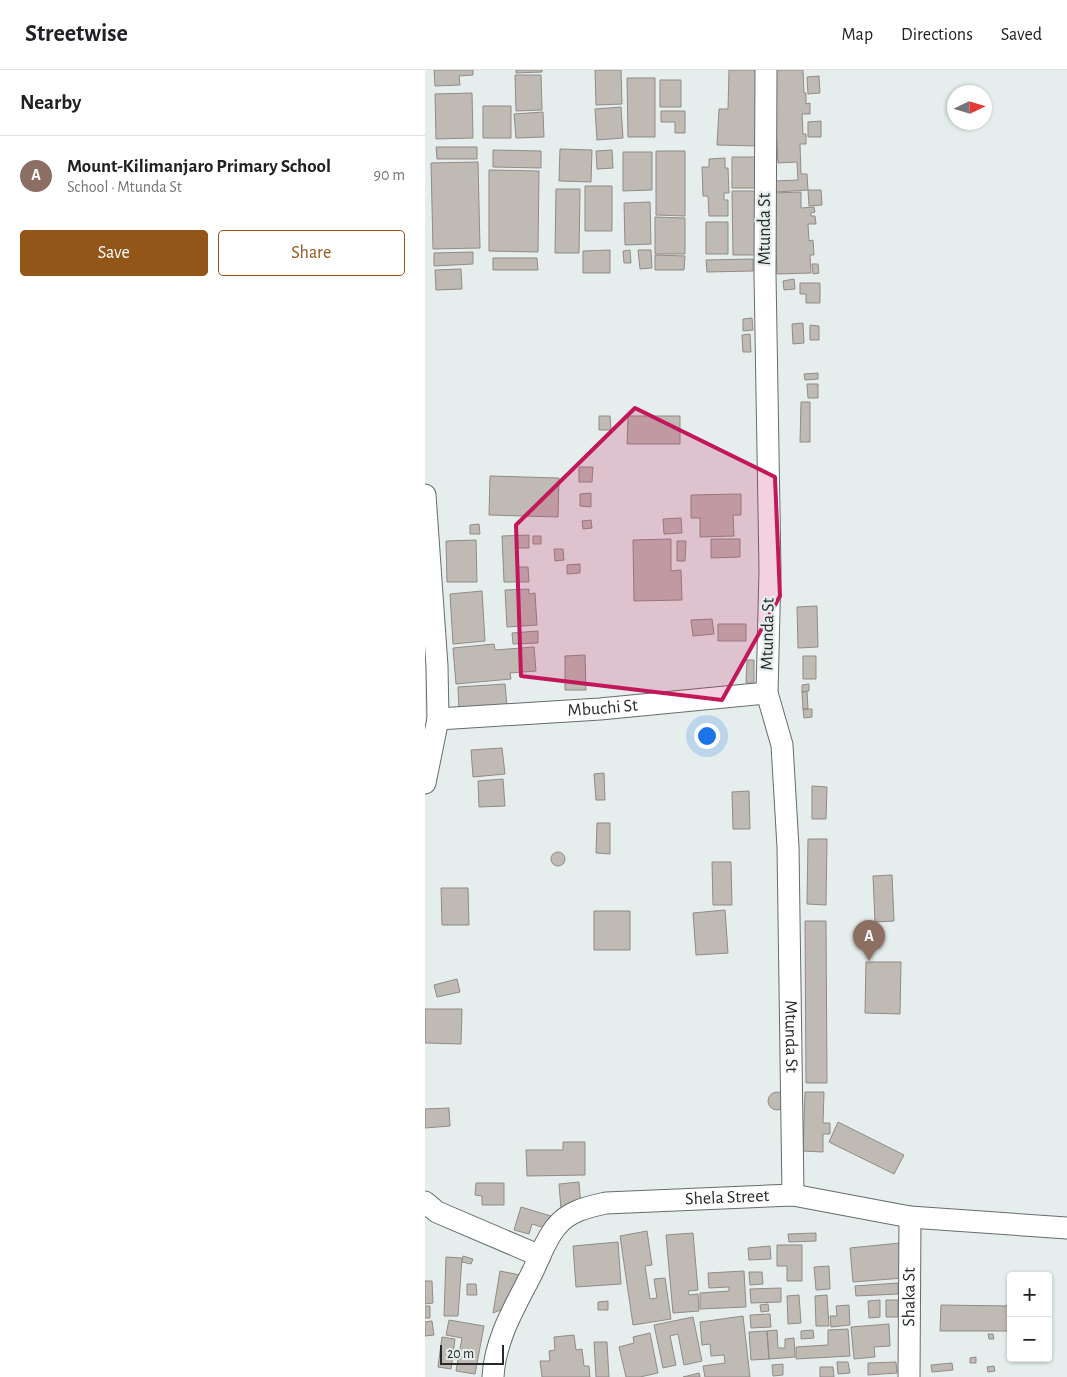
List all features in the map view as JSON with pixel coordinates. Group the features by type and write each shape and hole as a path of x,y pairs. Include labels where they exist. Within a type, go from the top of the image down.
{"street":[{"name":"Mtunda St","path":"766,70 765,274 770,570 767,693 783,745 789,847 793,1195"},
{"path":"425,495 437,666 438,719 425,783"},
{"name":"Mbuchi St","path":"438,719 600,709 767,693"},
{"name":"Shela Street","path":"493,1377 501,1335 540,1256 556,1226 578,1209 606,1204 793,1195 910,1217 1067,1228"},
{"path":"425,1202 437,1212 540,1256"},
{"name":"Shaka St","path":"909,1377 910,1217"}],"highlighted area":[{"path":"635,408 775,477 780,596 722,700 521,676 516,525"}],"building":[{"path":"434,70 473,70 473,75 459,76 460,85 435,86"},
{"path":"516,70 542,70 542,72 516,73"},
{"path":"595,70 621,70 622,104 596,105"},
{"path":"729,70 761,70 758,146 717,145 719,109 728,109"},
{"path":"773,70 803,70 804,93 806,93 806,104 810,103 810,114 802,114 803,134 806,134 806,144 800,144 801,174 807,174 808,190 776,192 775,181 798,180 797,162 778,163"},
{"path":"515,75 541,75 542,110 516,111"},
{"path":"819,76 820,93 808,94 807,77"},
{"path":"627,78 655,78 655,137 628,137"},
{"path":"660,80 681,80 681,107 660,107"},
{"path":"472,93 473,138 436,139 435,94"},
{"path":"483,106 511,106 511,138 483,138"},
{"path":"621,107 623,138 597,140 595,109"},
{"path":"661,111 685,111 685,133 675,133 675,122 661,122"},
{"path":"543,112 544,137 516,138 514,114"},
{"path":"821,121 821,137 808,137 808,122"},
{"path":"436,147 477,147 477,159 437,159"},
{"path":"560,149 592,150 591,182 559,181"},
{"path":"493,150 541,151 541,168 493,167"},
{"path":"612,150 613,168 597,169 596,151"},
{"path":"656,151 685,151 685,216 656,215"},
{"path":"623,152 652,152 652,190 623,191"},
{"path":"732,157 756,157 756,188 732,188"},
{"path":"725,158 725,168 728,168 729,193 724,193 724,200 728,200 728,216 709,216 708,196 703,196 702,167 709,167 709,159"},
{"path":"478,162 480,248 433,249 431,163"},
{"path":"489,170 539,171 538,252 489,251"},
{"path":"585,186 612,186 612,231 585,231"},
{"path":"556,189 580,189 579,253 555,253"},
{"path":"808,190 821,190 822,205 809,206"},
{"path":"732,191 755,191 756,255 733,255"},
{"path":"801,192 801,208 814,207 815,212 811,213 811,216 815,216 816,224 808,224 809,241 813,240 814,255 810,255 811,273 777,274 774,193"},
{"path":"650,202 651,244 625,245 624,203"},
{"path":"655,217 685,218 685,254 655,254"},
{"path":"706,222 728,222 728,254 706,254"},
{"path":"610,250 610,273 583,273 583,251"},
{"path":"630,250 631,263 624,263 623,251"},
{"path":"638,250 651,250 652,268 640,269"},
{"path":"473,252 473,264 434,266 434,253"},
{"path":"655,255 685,256 684,270 655,270"},
{"path":"493,258 537,258 538,270 493,270"},
{"path":"753,259 753,271 707,272 706,260"},
{"path":"812,264 818,264 819,273 813,274"},
{"path":"461,269 462,289 436,290 435,270"},
{"path":"794,279 795,289 784,290 783,281"},
{"path":"800,283 820,283 820,303 806,303 806,294 800,294"},
{"path":"752,318 753,330 743,331 743,319"},
{"path":"803,323 804,343 793,344 792,324"},
{"path":"810,325 819,326 819,340 810,340"},
{"path":"750,334 751,352 743,352 742,335"},
{"path":"818,373 818,379 805,380 804,374"},
{"path":"807,384 818,384 818,398 808,398"},
{"path":"801,402 810,402 810,442 800,442"},
{"path":"599,416 610,416 611,430 599,430"},
{"path":"628,416 680,416 680,444 627,444"},
{"path":"579,467 593,467 592,482 579,482"},
{"path":"490,476 559,478 558,517 489,515"},
{"path":"591,493 591,507 580,506 580,494"},
{"path":"741,494 741,515 733,515 734,536 700,537 700,518 691,518 691,495"},
{"path":"681,518 682,533 664,534 663,519"},
{"path":"591,520 592,528 583,529 582,521"},
{"path":"479,524 480,534 470,534 470,525"},
{"path":"529,535 529,548 517,548 517,567 528,567 529,582 504,582 502,536"},
{"path":"533,536 541,536 541,544 533,544"},
{"path":"671,539 671,571 681,570 682,600 634,601 633,540"},
{"path":"711,539 740,539 740,557 711,558"},
{"path":"476,540 477,582 447,582 446,541"},
{"path":"677,541 686,541 685,561 677,561"},
{"path":"554,549 563,549 564,560 555,561"},
{"path":"580,564 580,573 567,574 567,565"},
{"path":"529,589 529,594 535,593 537,625 507,627 505,590"},
{"path":"482,591 485,641 453,644 450,594"},
{"path":"817,606 818,647 798,648 797,607"},
{"path":"712,619 714,634 693,636 691,620"},
{"path":"718,624 746,624 746,641 718,641"},
{"path":"538,631 538,643 513,644 512,633"},
{"path":"494,644 495,650 534,647 536,671 510,673 511,679 456,684 453,648"},
{"path":"585,655 586,690 565,690 565,656"},
{"path":"803,656 816,656 816,679 803,679"},
{"path":"747,660 754,660 754,683 746,683"},
{"path":"505,684 507,707 459,711 458,687"},
{"path":"809,684 809,691 802,692 802,685"},
{"path":"807,691 808,709 803,709 802,692"},
{"path":"803,709 812,709 812,717 804,718"},
{"path":"502,748 505,774 473,777 471,750"},
{"path":"604,773 605,800 596,800 594,774"},
{"path":"503,779 505,806 479,807 478,781"},
{"path":"812,786 827,787 826,819 812,819"},
{"path":"749,791 750,829 733,829 732,792"},
{"path":"597,823 610,823 610,854 596,853"},
{"path":"808,839 827,839 826,905 807,904"},
{"path":"555,852 561,852 565,859 561,866 555,866 551,862 551,856"},
{"path":"712,862 731,862 732,905 713,905"},
{"path":"892,875 894,921 875,922 873,876"},
{"path":"441,888 468,888 469,925 442,925"},
{"path":"725,910 728,953 696,955 693,913"},
{"path":"594,911 630,911 630,950 594,950"},
{"path":"805,921 826,921 827,1083 806,1083"},
{"path":"866,962 901,962 900,1014 865,1013"},
{"path":"457,979 460,992 437,997 434,985"},
{"path":"425,1009 462,1009 461,1044 425,1043"},
{"path":"777,1092 783,1095 786,1101 783,1107 777,1110 771,1107 768,1101 771,1095"},
{"path":"805,1092 824,1092 823,1123 830,1123 830,1134 823,1134 823,1152 803,1151"},
{"path":"449,1108 450,1126 425,1128 425,1109"},
{"path":"838,1122 904,1155 894,1174 829,1142"},
{"path":"563,1142 585,1142 585,1175 527,1176 526,1150 563,1150"},
{"path":"579,1182 581,1207 561,1209 559,1184"},
{"path":"476,1183 504,1183 504,1205 482,1205 482,1196 475,1195"},
{"path":"521,1207 551,1216 548,1229 532,1224 529,1234 514,1230"},
{"path":"647,1231 652,1265 645,1266 650,1299 657,1298 654,1279 665,1278 671,1319 633,1325 620,1236"},
{"path":"693,1233 698,1290 688,1291 689,1295 698,1294 699,1311 673,1313 666,1235"},
{"path":"816,1233 816,1241 789,1242 788,1234"},
{"path":"618,1242 621,1284 576,1287 573,1246"},
{"path":"900,1243 903,1278 853,1282 850,1248"},
{"path":"777,1245 802,1245 802,1281 787,1281 787,1266 777,1266"},
{"path":"770,1246 771,1259 749,1260 748,1248"},
{"path":"463,1256 473,1259 471,1264 462,1262"},
{"path":"446,1257 462,1258 458,1316 444,1316"},
{"path":"829,1266 830,1289 816,1290 814,1267"},
{"path":"500,1271 520,1275 510,1306 493,1313"},
{"path":"744,1271 746,1307 700,1309 700,1293 729,1291 729,1287 709,1288 708,1273"},
{"path":"749,1272 762,1272 763,1284 750,1285"},
{"path":"425,1281 432,1281 433,1303 425,1304"},
{"path":"898,1283 898,1294 856,1296 855,1286"},
{"path":"467,1284 476,1284 477,1295 467,1295"},
{"path":"781,1288 781,1302 751,1303 750,1289"},
{"path":"799,1295 801,1323 788,1324 787,1296"},
{"path":"827,1295 829,1326 816,1326 815,1296"},
{"path":"880,1300 880,1317 869,1318 868,1301"},
{"path":"886,1300 898,1300 898,1317 886,1317"},
{"path":"608,1301 608,1310 598,1310 598,1302"},
{"path":"768,1304 769,1311 761,1312 760,1305"},
{"path":"849,1305 850,1325 831,1327 830,1316 837,1316 836,1306"},
{"path":"941,1305 1007,1306 1007,1331 940,1331"},
{"path":"425,1306 430,1306 430,1318 425,1318"},
{"path":"770,1314 771,1327 751,1328 750,1315"},
{"path":"743,1316 750,1377 705,1377 703,1366 725,1363 724,1355 711,1356 710,1344 702,1345 700,1322"},
{"path":"693,1317 702,1361 684,1365 678,1334 670,1336 676,1365 663,1368 654,1325"},
{"path":"449,1320 484,1326 475,1374 456,1371 462,1338 446,1335"},
{"path":"432,1321 434,1335 425,1336 425,1322"},
{"path":"889,1324 890,1346 874,1347 875,1357 854,1359 851,1327"},
{"path":"848,1329 850,1356 796,1359 796,1347 828,1345 828,1330"},
{"path":"777,1330 778,1348 785,1348 785,1339 794,1338 795,1357 769,1359 767,1331"},
{"path":"813,1330 814,1338 801,1339 801,1331"},
{"path":"767,1331 769,1359 751,1360 749,1332"},
{"path":"650,1333 658,1373 640,1377 626,1377 619,1347 634,1343 633,1337"},
{"path":"988,1334 993,1334 994,1339 989,1339"},
{"path":"574,1335 576,1350 582,1349 584,1366 589,1366 590,1377 542,1377 540,1361 550,1361 549,1351 555,1350 554,1337"},
{"path":"442,1337 455,1339 451,1369 438,1367"},
{"path":"594,1342 607,1342 609,1377 596,1377"},
{"path":"976,1357 976,1363 970,1363 970,1358"},
{"path":"837,1362 848,1362 850,1373 838,1374"},
{"path":"896,1362 897,1373 868,1375 868,1363"},
{"path":"952,1363 953,1370 932,1372 931,1365"},
{"path":"783,1364 783,1375 773,1376 772,1365"},
{"path":"994,1366 995,1371 988,1372 987,1367"},
{"path":"820,1367 833,1367 834,1377 820,1377"},
{"path":"699,1373 700,1377 683,1377"}],"place":[{"name":"Mount-Kilimanjaro Primary School","path":"869,961"}]}
